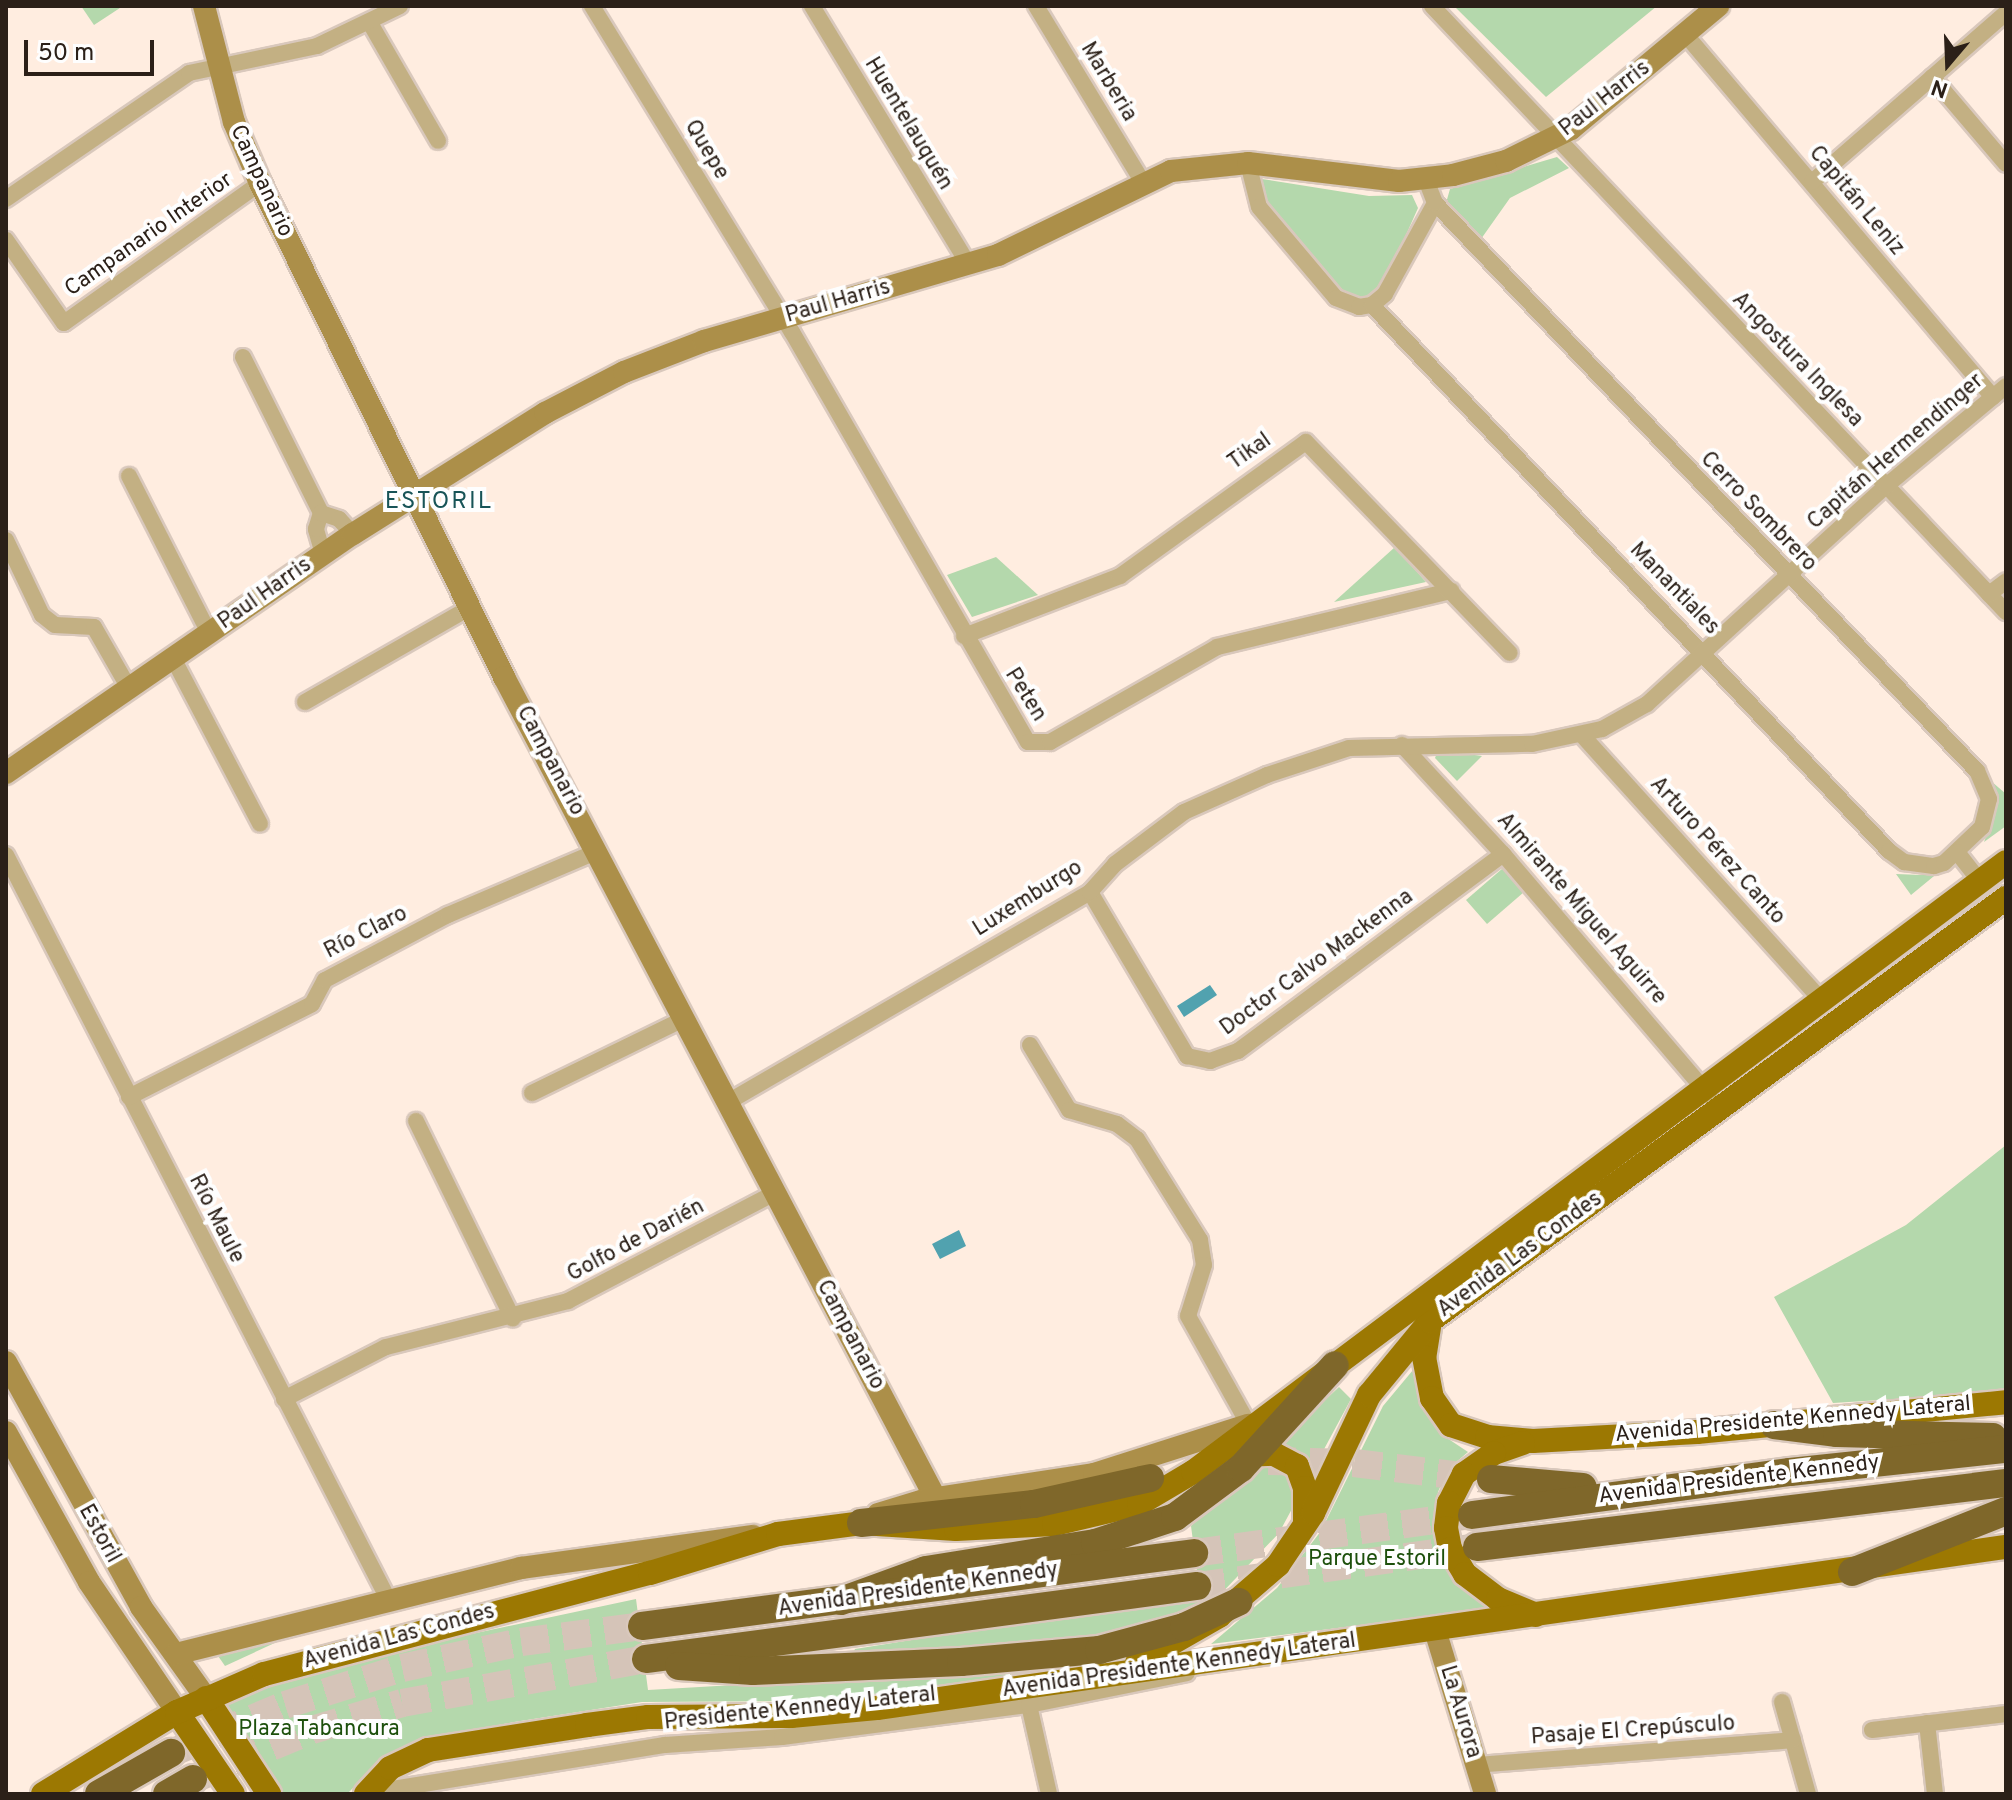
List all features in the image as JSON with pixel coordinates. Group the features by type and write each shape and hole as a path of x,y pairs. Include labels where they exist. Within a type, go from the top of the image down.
{"highway":[{"path":"841,1601 926,1570 1137,1532 1192,1507 1256,1453 1335,1365"},
{"path":"1774,1425 1837,1433 2006,1438"},
{"name":"Avenida Presidente Kennedy","path":"1472,1515 2006,1449"},
{"path":"861,1523 1034,1504 1150,1478"},
{"path":"1491,1479 1656,1490"},
{"name":"Avenida Presidente Kennedy","path":"1477,1547 2006,1483"},
{"path":"1852,1572 2006,1511"},
{"name":"Avenida Presidente Kennedy","path":"642,1626 1194,1553"},
{"name":"Avenida Presidente Kennedy","path":"646,1659 1197,1586"},
{"path":"679,1666 753,1671 1084,1652 1157,1636 1238,1602"},
{"path":"99,1794 171,1753"}],"main road":[{"name":"Avenida Las Condes","path":"43,1794 177,1712 206,1698 307,1661 650,1573 778,1534 861,1523 956,1529 1076,1521 1139,1504 1193,1472 1249,1425 1335,1365 1703,1085 2006,862"},
{"name":"Avenida Las Condes","path":"1111,1673 1179,1642 1238,1602 1278,1565 1304,1529 1369,1395 1430,1321 2006,898"},
{"path":"1430,1321 1426,1379 1445,1419 1469,1434 1533,1441"},
{"name":"Avenida Presidente Kennedy Lateral","path":"1533,1441 1774,1425 2006,1402"},
{"path":"1533,1441 1494,1453 1464,1474 1452,1492 1446,1528 1454,1558 1472,1581 1539,1616"},
{"path":"1193,1472 1256,1453 1280,1455 1297,1466 1305,1488 1304,1529"},
{"name":"Avenida Presidente Kennedy Lateral","path":"366,1794 390,1768 441,1747 648,1717 848,1712 1852,1572 2006,1547"},
{"path":"206,1698 269,1794"},
{"path":"177,1712 233,1794"}],"street":[{"name":"Campanario","path":"204,6 234,122 260,183 418,495 471,607 936,1499"},
{"path":"6,199 189,73 217,64 287,55 370,23 400,6"},
{"name":"Quepe","path":"592,6 782,317"},
{"name":"Huentelauquén","path":"812,6 968,264"},
{"name":"Marberia","path":"1036,6 1142,181"},
{"name":"Angostura Inglesa","path":"1432,6 2006,612"},
{"name":"Paul Harris","path":"6,773 353,534 593,388 674,352 782,317 968,264 1028,243 1142,181 1193,167 1248,163 1355,179 1426,179 1506,161 1557,138 1718,6"},
{"path":"1812,182 2006,13"},
{"path":"370,23 438,141"},
{"name":"Capitán Leniz","path":"1685,34 1812,182 2000,391"},
{"path":"1932,77 2006,164"},
{"path":"1248,163 1259,207 1336,298 1359,307 1372,305 1385,294 1435,203"},
{"name":"Cerro Sombrero","path":"1426,179 1435,203 1983,780 1989,799 1986,819 1957,852"},
{"name":"Campanario Interior","path":"6,240 64,323 260,183"},
{"name":"Manantiales","path":"1372,305 1895,856 1934,866 1957,852"},
{"name":"Peten","path":"782,317 1020,734 1039,744 1217,647 1451,591"},
{"path":"243,357 321,513 316,529 323,554"},
{"name":"Capitán Hermendinger","path":"1402,745 1480,747 1582,735 1647,704 1886,486 2000,391"},
{"name":"Tikal","path":"964,636 1120,576 1306,442 1510,653"},
{"path":"129,476 209,633"},
{"path":"321,513 339,519 353,534"},
{"path":"6,540 42,615 55,625 94,627 129,688"},
{"path":"1989,594 2006,581"},
{"path":"305,702 471,607"},
{"path":"173,658 260,824"},
{"name":"Arturo Pérez Canto","path":"1582,735 1820,998"},
{"name":"Almirante Miguel Aguirre","path":"1402,745 1503,854 1703,1085 1718,1109"},
{"name":"Luxemburgo","path":"728,1102 1090,892 1115,864 1184,812 1267,775 1349,748 1402,745"},
{"name":"Río Claro","path":"129,1097 304,1009 316,1002 325,980 448,915 598,851"},
{"path":"1957,852 1980,881"},
{"name":"Doctor Calvo Mackenna","path":"1090,892 1187,1056 1210,1061 1238,1051 1503,854"},
{"name":"Río Maule","path":"6,855 389,1601"},
{"path":"532,1093 684,1019"},
{"path":"1030,1045 1069,1110 1117,1124 1137,1139 1200,1240 1204,1265 1188,1316 1249,1425"},
{"path":"416,1121 513,1319"},
{"name":"Golfo de Darién","path":"284,1399 386,1347 513,1319 568,1301 775,1193"},
{"name":"Estoril","path":"6,1362 116,1564 206,1698"},
{"name":"Avenida Las Condes","path":"861,1523 894,1507 1094,1474 1249,1425"},
{"name":"Estoril","path":"6,1432 89,1582 177,1712"},
{"name":"Avenida Las Condes","path":"176,1654 557,1561 778,1534"},
{"name":"La Aurora","path":"1435,1630 1485,1794"},
{"name":"Presidente Kennedy Lateral","path":"366,1794 665,1745 782,1737 1029,1705 1135,1687 1236,1658"},
{"path":"1782,1702 1808,1794"},
{"path":"1029,1705 1049,1794"},
{"path":"1872,1730 2006,1714"},
{"path":"1927,1723 1935,1794"},
{"name":"Pasaje El Crepúsculo","path":"1476,1765 1793,1740"}],"green space":[{"path":"81,6 123,6 94,25"},
{"path":"1454,6 1657,6 1546,97"},
{"path":"1557,157 1569,168 1510,198 1481,239 1446,203 1450,189"},
{"path":"1262,179 1369,196 1412,195 1418,208 1382,289 1362,301 1341,296 1257,193"},
{"path":"1395,547 1426,582 1334,602"},
{"path":"996,557 1038,595 972,617 947,575"},
{"path":"1438,750 1482,756 1457,781 1435,758"},
{"path":"1991,781 2006,794 2006,826 1984,842 1996,809"},
{"path":"1945,867 1911,895 1896,874 1921,875"},
{"path":"1503,868 1524,892 1487,924 1466,900"},
{"path":"2006,1145 2006,1392 1833,1403 1774,1297 1906,1225"},
{"name":"Parque Estoril","path":"1413,1370 1423,1410 1441,1434 1468,1452 1448,1469 1438,1492 1433,1526 1443,1560 1463,1587 1488,1609 1211,1644 1277,1588 1321,1531 1383,1406"},
{"path":"1339,1387 1351,1399 1279,1533 1216,1599 1192,1614 1095,1641 852,1655 855,1649 1200,1594 1191,1526"},
{"name":"Plaza Tabancura","path":"636,1599 648,1690 1101,1664 830,1701 642,1702 514,1722 413,1742 384,1757 347,1794 282,1794 224,1701 303,1670"},
{"path":"292,1635 225,1666 216,1653"}],"water":[{"path":"1210,985 1217,995 1184,1017 1177,1006"},
{"path":"959,1230 966,1246 940,1259 932,1244"}],"tunnel":[{"path":"1268,1461 1354,1463 1486,1479"},
{"path":"1194,1553 1472,1515"},
{"path":"1197,1586 1477,1547"},
{"path":"176,1751 285,1705 402,1668 521,1642 642,1626"},
{"path":"194,1779 312,1730 402,1703 646,1659"}],"district":[{"name":"ESTORIL","path":"439,503"}]}
